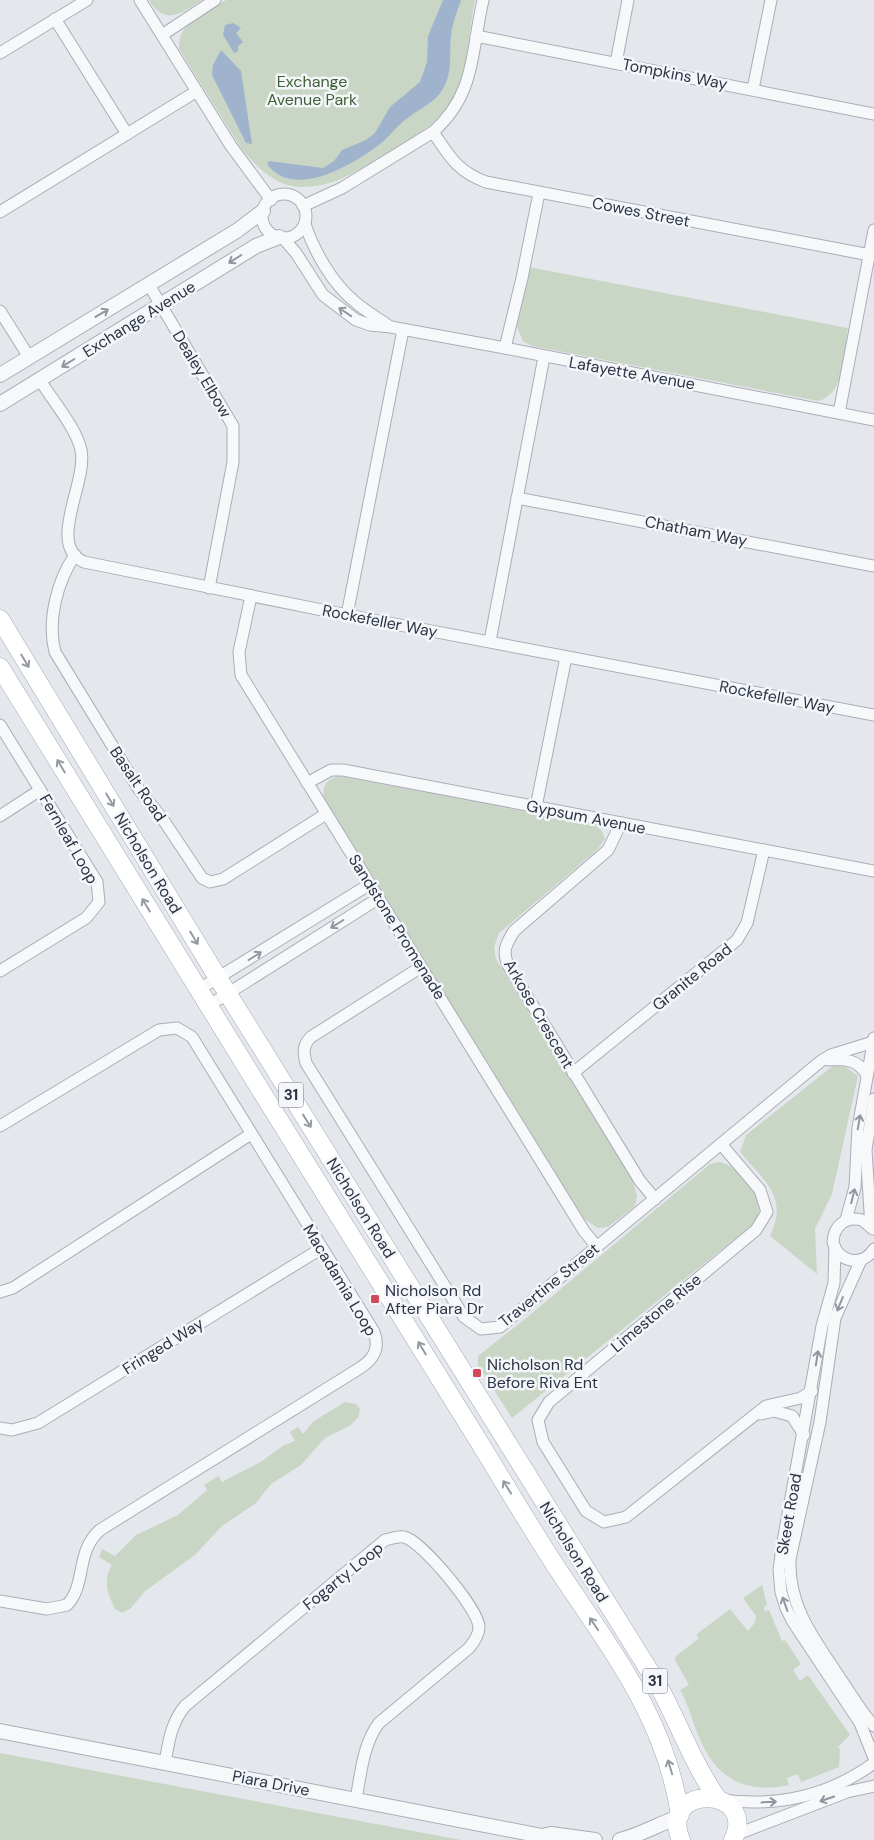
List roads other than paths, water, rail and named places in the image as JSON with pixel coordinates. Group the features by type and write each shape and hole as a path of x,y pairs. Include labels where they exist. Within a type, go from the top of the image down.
{"main road":[{"name":"Nicholson Road","path":"0,619 218,978 657,1683 673,1712 689,1751 719,1799"},
{"name":"Nicholson Road","path":"0,667 552,1560 637,1688 657,1730 669,1766 679,1816"},
{"path":"679,1816 693,1800 705,1797 719,1799"},
{"name":"31","path":"719,1799 730,1808 735,1816 734,1838"},
{"name":"31","path":"679,1816 678,1831 681,1840"}],"street":[{"path":"0,53 87,0"},
{"path":"140,0 267,205 266,228 281,238 295,235 305,224 306,216 303,206 290,196 278,196 267,205"},
{"path":"162,35 215,0"},
{"path":"303,206 342,188 433,132 453,112 462,95 483,0"},
{"path":"616,62 628,0"},
{"path":"753,88 771,0"},
{"path":"55,19 127,134"},
{"name":"Tompkins Way","path":"476,36 753,88 874,114"},
{"path":"0,212 197,91"},
{"name":"Cowes Street","path":"433,132 451,159 467,175 486,182 870,255"},
{"path":"506,348 539,193"},
{"name":"Exchange Avenue","path":"0,375 238,230 267,205"},
{"name":"Lafayette Avenue","path":"305,224 312,243 340,286 355,302 390,327"},
{"path":"838,413 874,230"},
{"name":"Exchange Avenue","path":"0,404 256,246 281,238"},
{"name":"Lafayette Avenue","path":"281,238 296,253 314,282 333,304 356,320 370,325 506,348 544,357 874,420"},
{"name":"Dealey Elbow","path":"149,285 233,426 233,462 210,588"},
{"path":"0,311 28,357"},
{"path":"347,615 403,330"},
{"path":"490,641 544,357"},
{"path":"40,380 76,437 82,451 80,479 67,532 68,545 75,555"},
{"name":"Chatham Way","path":"517,498 874,566"},
{"name":"Rockefeller Way","path":"75,555 92,564 210,588 874,715"},
{"name":"Basalt Road","path":"75,555 60,580 51,632 55,652 140,791 162,818 202,878 213,882 223,879 326,814"},
{"name":"Sandstone Promenade","path":"251,596 239,652 241,675 584,1231 597,1247"},
{"path":"536,807 566,657"},
{"name":"Fernleaf Loop","path":"0,725 98,884 99,902 86,918 0,971"},
{"name":"Gypsum Avenue","path":"307,783 331,770 343,770 872,872"},
{"path":"0,816 40,790"},
{"name":"Arkose Crescent","path":"621,823 608,850 514,930 506,943 504,954 508,965 573,1073 640,1181 655,1199"},
{"name":"Granite Road","path":"573,1073 737,940 747,923 764,850"},
{"path":"198,990 370,884"},
{"path":"208,1006 378,898"},
{"name":"Travertine Street","path":"421,967 311,1037 304,1047 304,1056 306,1063 459,1309 468,1321 481,1329 500,1327 821,1061 831,1055 873,1039"},
{"name":"Macadamia Loop","path":"0,1126 158,1030 177,1028 192,1037 374,1332 377,1347 369,1362 100,1530 86,1548 76,1590 67,1605 47,1610 0,1601"},
{"path":"873,1039 856,1147 855,1187 846,1220 862,1220 873,1229"},
{"path":"821,1061 840,1059 852,1061 859,1065 867,1075"},
{"path":"873,1229 866,1150 874,1099"},
{"path":"0,1292 13,1288 251,1134"},
{"name":"Limestone Rise","path":"721,1144 760,1190 767,1212 756,1230 549,1402 538,1420 543,1442 586,1511 604,1522 626,1517 772,1403 801,1398 812,1391"},
{"name":"Skeet Road","path":"846,1220 835,1232 834,1283 822,1326 779,1570 781,1592 792,1622 860,1723 874,1758"},
{"name":"Fringed Way","path":"0,1428 12,1430 38,1423 322,1248"},
{"path":"835,1248 840,1255 848,1260 869,1255"},
{"name":"Skeet Road","path":"869,1255 835,1318 820,1422 790,1567 792,1591 802,1619 874,1726"},
{"path":"758,1414 774,1411 792,1416 804,1435"},
{"name":"Fogarty Loop","path":"165,1762 171,1729 176,1717 185,1706 385,1540 404,1537 422,1546 473,1610 479,1628 476,1639 469,1648 379,1723 372,1732 367,1742 356,1799"},
{"path":"864,1713 874,1706"},
{"name":"Piara Drive","path":"0,1731 356,1799 544,1838 550,1834 595,1840"},
{"path":"719,1799 753,1802 798,1798 844,1782 874,1763"},
{"path":"874,1763 874,1771"},
{"path":"734,1838 839,1795 874,1786"},
{"path":"620,1840 632,1837 679,1816"}],"water":[{"path":"443,0 461,0 452,29 450,68 443,89 435,99 405,120 369,152 340,169 308,179 292,179 279,175 267,164 269,161 323,168 334,161 342,150 366,140 375,133 390,107 420,82 427,62 428,36"},
{"path":"233,23 241,28 236,33 243,42 238,46 238,51 234,53 223,35 225,25"},
{"path":"221,50 241,71 252,144 246,143 212,75 213,65"}],"place":[{"name":"Nicholson Rd After Piara Dr","path":"375,1299"},
{"name":"Nicholson Rd Before Riva Ent","path":"477,1373"}],"park label":[{"name":"Exchange Avenue Park","path":"312,90"}]}
